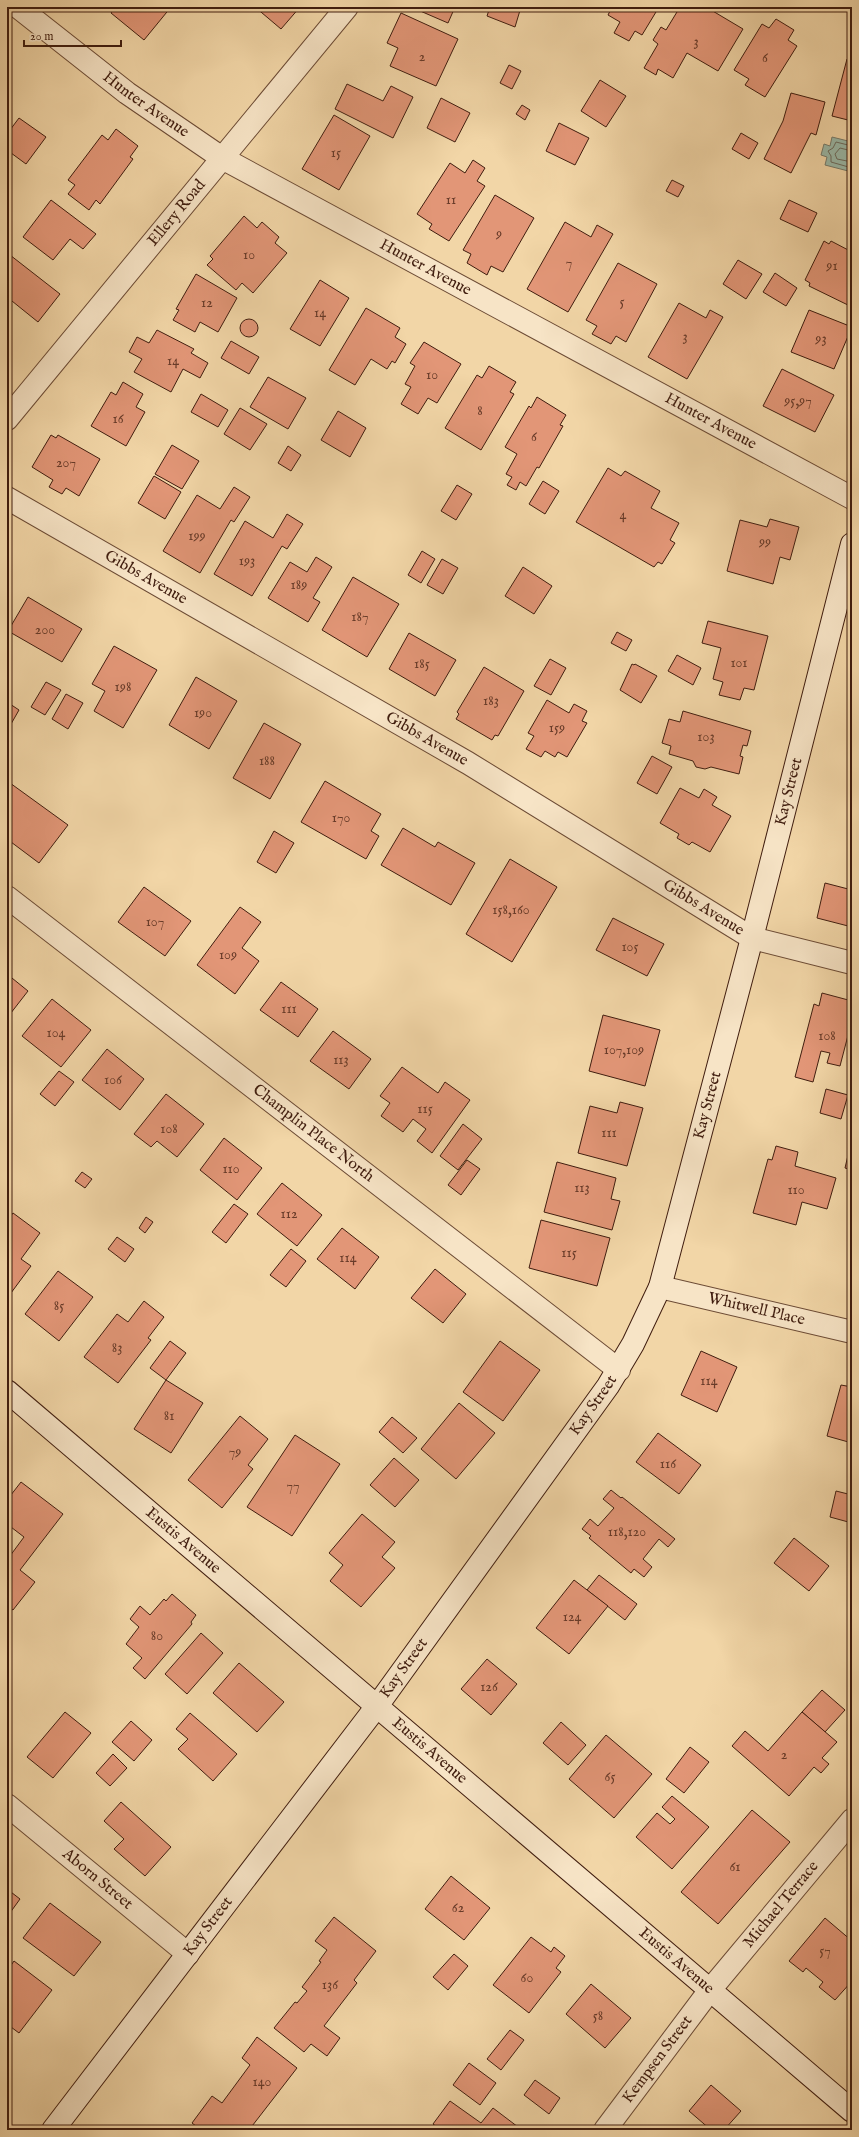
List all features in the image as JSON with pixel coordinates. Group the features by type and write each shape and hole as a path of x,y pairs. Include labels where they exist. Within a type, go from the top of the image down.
{"street":[{"name":"Hunter Avenue","path":"18,7 127,93 222,158 852,498"},
{"name":"Ellery Road","path":"7,420 347,7"},
{"name":"Gibbs Avenue","path":"7,498 468,763 752,938 852,963"},
{"name":"Kay Street","path":"53,2130 377,1706 619,1370 633,1344 660,1287 847,585 852,544"},
{"name":"Champlin Place North","path":"7,897 619,1370"},
{"name":"Whitwell Place","path":"660,1287 852,1332"},
{"name":"Eustis Avenue","path":"7,1391 852,2111"},
{"name":"Aborn Street","path":"7,1805 188,1954"},
{"name":"Michael Terrace","path":"710,1990 852,1820"},
{"name":"Kempsen Street","path":"605,2130 710,1990"}],"water":[{"path":"832,137 852,142 852,172 825,165 827,157 821,155 824,144 830,146"}],"building":[{"path":"115,7 171,7 144,40 111,13"},
{"path":"255,7 300,7 281,29"},
{"path":"411,7 455,7 448,23"},
{"path":"487,7 521,7 515,27 487,16 489,10 486,9"},
{"path":"612,7 659,7 642,35 635,31 629,41 614,33 620,22 608,15"},
{"path":"680,7 706,7 743,29 718,71 687,53 673,78 658,69 656,75 644,68 658,44 653,40 661,27 666,30"},
{"path":"401,13 458,39 436,86 390,66 398,48 387,43"},
{"path":"776,19 794,30 788,40 797,46 765,97 745,85 749,79 734,70 762,24 769,28"},
{"path":"847,59 852,60 852,121 832,116"},
{"path":"509,65 521,71 512,89 500,83"},
{"path":"600,80 626,96 606,127 581,111"},
{"path":"347,84 383,101 391,86 413,97 393,138 335,109"},
{"path":"791,93 825,102 816,135 811,133 791,173 764,159 783,121"},
{"path":"441,98 470,113 455,142 427,128"},
{"path":"522,105 530,110 525,120 516,114"},
{"path":"334,115 370,136 339,190 302,169"},
{"path":"19,118 46,137 26,164 7,150 7,134"},
{"path":"559,123 589,138 575,165 546,151"},
{"path":"116,129 138,146 130,157 133,159 100,204 96,200 89,210 68,194 75,185 68,180 102,135 108,140"},
{"path":"741,133 758,143 749,159 732,149"},
{"path":"473,160 485,168 477,181 485,186 449,241 429,229 432,224 417,214 450,163 465,173"},
{"path":"672,180 684,186 678,197 666,191"},
{"path":"495,195 534,218 503,272 491,266 487,275 467,263 471,254 463,250"},
{"path":"51,200 96,234 83,249 70,239 53,260 23,237"},
{"path":"789,200 817,213 808,232 780,219"},
{"path":"244,216 257,228 262,222 279,237 275,243 287,253 253,293 242,283 236,290 207,265 213,259 210,256"},
{"path":"565,222 591,237 597,225 613,234 568,312 527,289"},
{"path":"824,241 829,244 831,241 852,252 852,307 809,286 810,283 805,280"},
{"path":"10,255 60,294 38,322 7,297 7,258"},
{"path":"738,260 762,274 746,299 723,284"},
{"path":"618,263 657,284 626,342 616,336 611,344 592,334 597,326 586,320"},
{"path":"775,273 797,288 786,306 763,292"},
{"path":"196,274 237,298 218,332 200,322 195,332 173,320 179,310 176,309"},
{"path":"320,280 349,298 320,346 290,329"},
{"path":"679,303 706,318 710,310 723,317 687,379 648,357"},
{"path":"366,308 400,328 395,337 406,344 395,363 392,361 387,369 371,359 355,385 329,370"},
{"path":"809,310 852,327 834,369 791,352"},
{"path":"249,319 255,322 258,328 255,334 249,337 243,334 240,328 243,322"},
{"path":"157,330 194,349 191,353 208,363 200,378 183,369 171,392 134,372 142,359 129,352 137,337 149,343"},
{"path":"231,341 259,357 249,374 221,358"},
{"path":"424,342 461,364 437,403 428,398 418,414 401,404 411,387 405,384 415,366 410,363"},
{"path":"489,366 516,382 510,392 514,394 481,450 445,428 477,375 482,378"},
{"path":"782,369 834,395 815,432 763,406"},
{"path":"268,377 306,398 288,429 250,407"},
{"path":"123,382 143,394 136,407 145,412 126,446 91,426 111,392 116,395"},
{"path":"201,394 228,410 218,427 191,412"},
{"path":"537,397 566,415 560,425 563,426 539,468 537,467 526,486 520,482 516,490 507,485 512,477 506,474 517,454 505,447 529,406 531,408"},
{"path":"240,408 267,424 250,450 224,434"},
{"path":"338,411 366,428 350,457 321,440"},
{"path":"51,435 56,438 58,435 100,459 79,496 66,488 62,494 49,487 53,480 32,467"},
{"path":"172,445 199,461 182,489 155,474"},
{"path":"288,446 301,455 291,471 278,463"},
{"path":"608,468 621,476 625,471 660,491 651,508 679,523 670,540 675,543 662,564 658,562 654,567 576,522"},
{"path":"154,476 181,492 165,519 138,503"},
{"path":"543,481 559,491 545,514 529,504"},
{"path":"457,485 472,494 456,520 441,511"},
{"path":"234,487 250,497 234,522 231,520 200,573 163,551 197,495 220,509"},
{"path":"287,514 303,524 287,549 282,546 252,596 214,574 245,521 273,538"},
{"path":"770,519 799,527 790,560 780,557 773,584 727,571 740,520 767,527"},
{"path":"422,551 435,559 421,583 408,575"},
{"path":"316,557 332,567 313,598 320,602 308,622 268,598 290,562 307,572"},
{"path":"442,559 458,568 443,594 427,585"},
{"path":"523,567 552,586 534,614 505,596"},
{"path":"353,577 399,604 367,657 322,630"},
{"path":"28,597 82,629 62,662 8,631"},
{"path":"708,621 768,636 754,690 744,688 740,700 719,695 723,682 713,679 721,648 702,643"},
{"path":"617,632 632,640 626,651 611,643"},
{"path":"409,633 456,660 435,696 389,669"},
{"path":"114,646 157,670 123,728 94,711 105,691 92,684"},
{"path":"677,655 701,668 693,685 668,671"},
{"path":"550,659 566,668 551,695 534,686"},
{"path":"632,664 635,664 657,676 641,703 620,690"},
{"path":"484,667 524,691 498,736 495,735 492,740 456,719 459,714 457,712"},
{"path":"196,677 237,701 209,749 169,725"},
{"path":"46,682 61,690 45,715 31,707"},
{"path":"66,694 83,703 68,729 52,719"},
{"path":"547,700 569,713 574,704 587,711 582,721 587,723 567,757 558,752 555,757 545,751 541,757 526,749 534,736 528,733"},
{"path":"7,702 19,710 7,731"},
{"path":"683,711 751,731 747,746 743,745 740,756 743,757 739,774 711,767 705,769 696,767 693,761 669,754 671,746 662,743 669,719 680,722"},
{"path":"264,723 301,744 270,799 233,778"},
{"path":"652,756 672,767 657,794 637,783"},
{"path":"325,781 381,814 371,831 379,836 366,859 301,822"},
{"path":"10,783 68,825 39,863 7,839 7,788"},
{"path":"680,788 699,798 704,789 717,797 712,805 731,816 710,852 692,842 689,845 677,838 679,834 660,823"},
{"path":"403,828 435,847 438,842 475,863 451,905 381,865"},
{"path":"274,831 294,843 276,873 257,862"},
{"path":"510,859 557,887 512,962 466,934"},
{"path":"825,883 852,890 852,927 817,918"},
{"path":"144,887 191,921 165,956 118,922"},
{"path":"240,907 261,922 242,948 259,961 235,994 197,965"},
{"path":"613,918 664,944 647,976 596,950"},
{"path":"7,974 28,991 7,1018"},
{"path":"281,982 318,1009 298,1037 260,1010"},
{"path":"822,993 852,1001 852,1020 840,1066 827,1063 830,1053 821,1051 813,1082 795,1077 814,1004 819,1006"},
{"path":"52,999 91,1030 61,1067 22,1036"},
{"path":"603,1015 660,1030 645,1086 589,1071"},
{"path":"333,1031 371,1059 349,1089 310,1061"},
{"path":"107,1049 144,1079 120,1110 82,1080"},
{"path":"402,1067 438,1093 445,1082 470,1100 432,1153 417,1141 426,1129 413,1119 403,1132 381,1116 390,1103 380,1096"},
{"path":"59,1071 74,1082 55,1106 40,1094"},
{"path":"826,1089 848,1095 841,1119 820,1113"},
{"path":"166,1094 204,1124 177,1157 157,1141 151,1147 134,1134"},
{"path":"620,1102 643,1108 627,1166 578,1153 590,1106 617,1113"},
{"path":"463,1124 482,1139 458,1170 440,1156"},
{"path":"224,1138 262,1168 237,1200 200,1170"},
{"path":"776,1146 798,1152 795,1166 836,1178 827,1209 802,1202 796,1225 753,1213 768,1159 772,1160"},
{"path":"849,1151 852,1152 852,1170 845,1168"},
{"path":"467,1160 480,1169 461,1195 448,1185"},
{"path":"557,1162 616,1178 611,1199 620,1201 612,1230 544,1212"},
{"path":"82,1172 92,1179 85,1188 75,1181"},
{"path":"282,1183 322,1215 297,1246 257,1214"},
{"path":"234,1204 248,1214 226,1243 212,1232"},
{"path":"13,1213 40,1233 21,1259 31,1266 8,1297 7,1221"},
{"path":"146,1217 153,1222 145,1233 139,1228"},
{"path":"541,1220 610,1238 597,1286 529,1268"},
{"path":"342,1228 379,1257 355,1289 317,1259"},
{"path":"117,1237 134,1249 125,1262 108,1249"},
{"path":"291,1249 306,1261 286,1287 270,1275"},
{"path":"435,1269 466,1294 443,1323 411,1298"},
{"path":"58,1271 93,1297 59,1341 25,1314"},
{"path":"144,1301 164,1317 148,1338 151,1340 118,1383 84,1357 117,1314 128,1322"},
{"path":"170,1341 186,1353 166,1380 150,1368"},
{"path":"500,1341 540,1370 503,1421 463,1392"},
{"path":"701,1351 737,1367 717,1412 681,1395"},
{"path":"166,1380 203,1403 171,1453 134,1429"},
{"path":"841,1385 852,1387 852,1443 827,1436"},
{"path":"459,1403 495,1433 456,1479 421,1449"},
{"path":"240,1416 268,1439 248,1465 253,1469 222,1508 188,1480"},
{"path":"392,1417 417,1438 403,1453 379,1432"},
{"path":"658,1433 701,1465 679,1494 636,1462"},
{"path":"295,1435 340,1464 292,1536 247,1507"},
{"path":"394,1458 419,1480 395,1507 370,1485"},
{"path":"21,1482 63,1514 20,1570 35,1582 13,1610 7,1606 7,1560 24,1537 7,1524 7,1500"},
{"path":"611,1490 675,1539 668,1547 659,1539 643,1559 652,1567 644,1577 634,1569 631,1573 589,1538 591,1536 582,1529 590,1519 598,1526 614,1508 603,1499"},
{"path":"836,1491 852,1495 852,1523 830,1517"},
{"path":"362,1514 395,1542 382,1557 395,1568 361,1607 330,1581 343,1565 329,1553"},
{"path":"794,1538 829,1566 809,1591 774,1563"},
{"path":"599,1575 637,1604 625,1620 587,1590"},
{"path":"574,1580 608,1606 569,1654 536,1628"},
{"path":"172,1594 196,1615 191,1622 192,1624 145,1679 133,1668 142,1658 126,1644 139,1627 130,1619 140,1606 150,1615 164,1599 166,1601"},
{"path":"201,1633 223,1653 187,1694 165,1674"},
{"path":"487,1659 517,1684 491,1715 461,1689"},
{"path":"239,1663 284,1702 257,1732 213,1693"},
{"path":"822,1690 845,1710 825,1732 802,1712"},
{"path":"65,1712 91,1733 53,1778 27,1757"},
{"path":"802,1712 837,1742 822,1758 829,1764 821,1773 814,1767 789,1796 732,1746 745,1731 768,1751"},
{"path":"190,1713 237,1754 213,1781 178,1749 188,1739 176,1729"},
{"path":"131,1721 152,1740 134,1761 112,1742"},
{"path":"561,1722 586,1745 568,1765 543,1743"},
{"path":"606,1735 652,1774 614,1818 569,1779"},
{"path":"690,1747 709,1762 684,1793 666,1779"},
{"path":"113,1754 127,1768 110,1786 96,1773"},
{"path":"672,1796 709,1827 672,1869 636,1837 657,1813 670,1824 675,1819 662,1807"},
{"path":"121,1802 171,1847 145,1876 114,1849 124,1839 104,1821"},
{"path":"752,1810 790,1842 718,1924 681,1892"},
{"path":"451,1876 490,1908 464,1940 425,1909"},
{"path":"7,1889 20,1899 7,1917"},
{"path":"50,1903 101,1942 74,1976 23,1938"},
{"path":"334,1917 376,1951 354,1980 357,1983 324,2026 340,2038 327,2056 311,2044 304,2052 274,2028 295,2002 297,2003 307,1991 302,1987 321,1962 319,1961 327,1950 315,1941"},
{"path":"825,1918 852,1941 852,1981 835,2000 819,1987 823,1982 806,1968 803,1972 789,1961"},
{"path":"531,1937 551,1952 554,1947 565,1956 556,1968 561,1972 529,2013 493,1985"},
{"path":"454,1954 468,1966 448,1990 433,1977"},
{"path":"14,1961 52,1990 19,2033 7,2024 7,1971"},
{"path":"591,1984 631,2018 605,2048 566,2014"},
{"path":"510,2030 524,2040 501,2070 487,2059"},
{"path":"257,2037 297,2068 249,2130 201,2130 192,2123 212,2096 222,2103 250,2065 242,2058"},
{"path":"469,2063 496,2083 480,2105 453,2085"},
{"path":"535,2080 560,2098 549,2114 524,2095"},
{"path":"711,2085 741,2111 724,2130 711,2130 689,2111"},
{"path":"450,2101 481,2123 493,2108 522,2130 441,2130 433,2124"}]}
